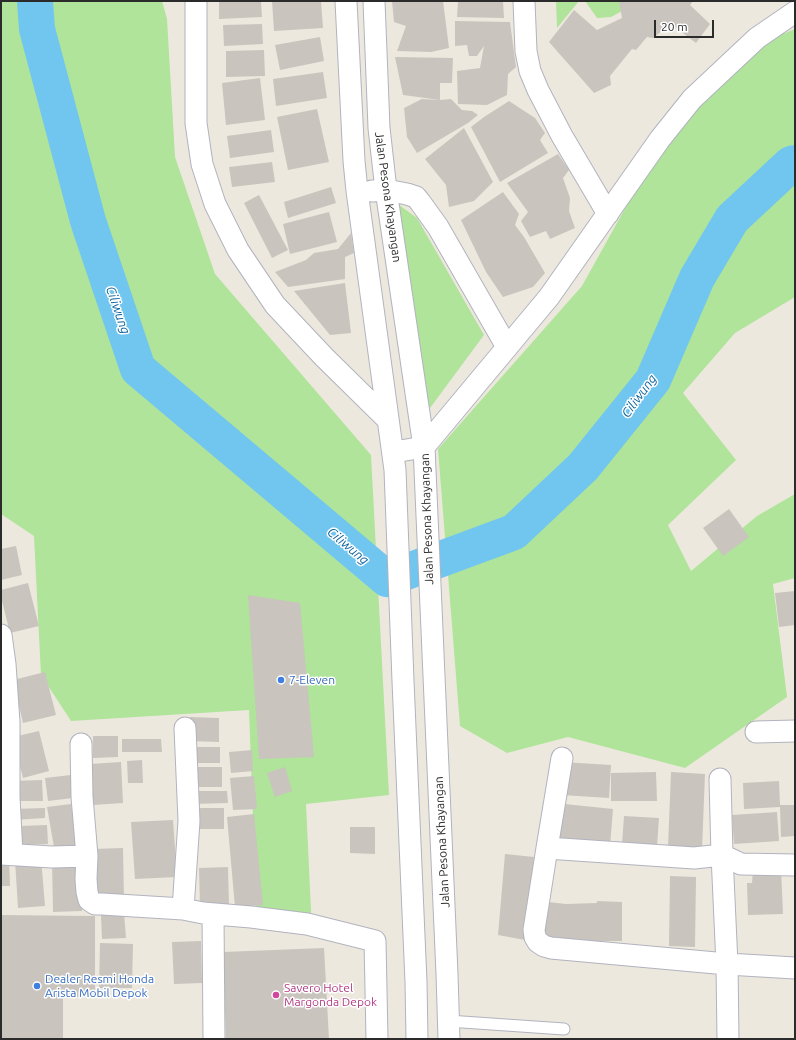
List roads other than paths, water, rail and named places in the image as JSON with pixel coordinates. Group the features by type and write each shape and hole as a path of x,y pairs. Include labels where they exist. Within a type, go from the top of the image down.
{"street":[{"path":"196,1 196,124 202,164 215,204 238,250 275,305 324,357 388,420"},
{"path":"346,1 354,161 357,191 388,420 395,461 417,1039"},
{"name":"Jalan Pesona Khayangan","path":"374,1 379,128 386,190 424,447 448,974 448,1030"},
{"path":"524,1 526,50 530,71 538,90 562,136 608,214"},
{"path":"395,461 424,447 549,297 660,139 692,98 757,38 795,12"},
{"path":"357,191 386,190 416,197 438,227 507,346"},
{"path":"1,636 5,664 9,722 7,854 52,857 87,856"},
{"path":"182,909 189,821 185,728"},
{"path":"756,732 795,730"},
{"path":"81,744 82,797 87,856 87,892 91,902 182,909 213,914 256,917 307,924 375,941 377,1039"},
{"path":"562,758 534,930 538,942 551,948 727,967 795,968"},
{"path":"720,779 727,967 728,1039"},
{"path":"547,848 694,858 722,855 741,864 795,865"},
{"path":"213,914 214,1039"}],"lane":[{"path":"448,1030 564,1029"}],"waterway":[{"name":"Ciliwung","path":"35,1 37,29 88,221 138,369 387,579 514,532 583,467 653,380 697,278 732,219 791,164 795,163"}],"place":[{"name":"7-Eleven","path":"281,680"},
{"name":"Dealer Resmi Honda Arista Mobil Depok","path":"37,986"},
{"name":"Savero Hotel Margonda Depok","path":"276,995"}]}
